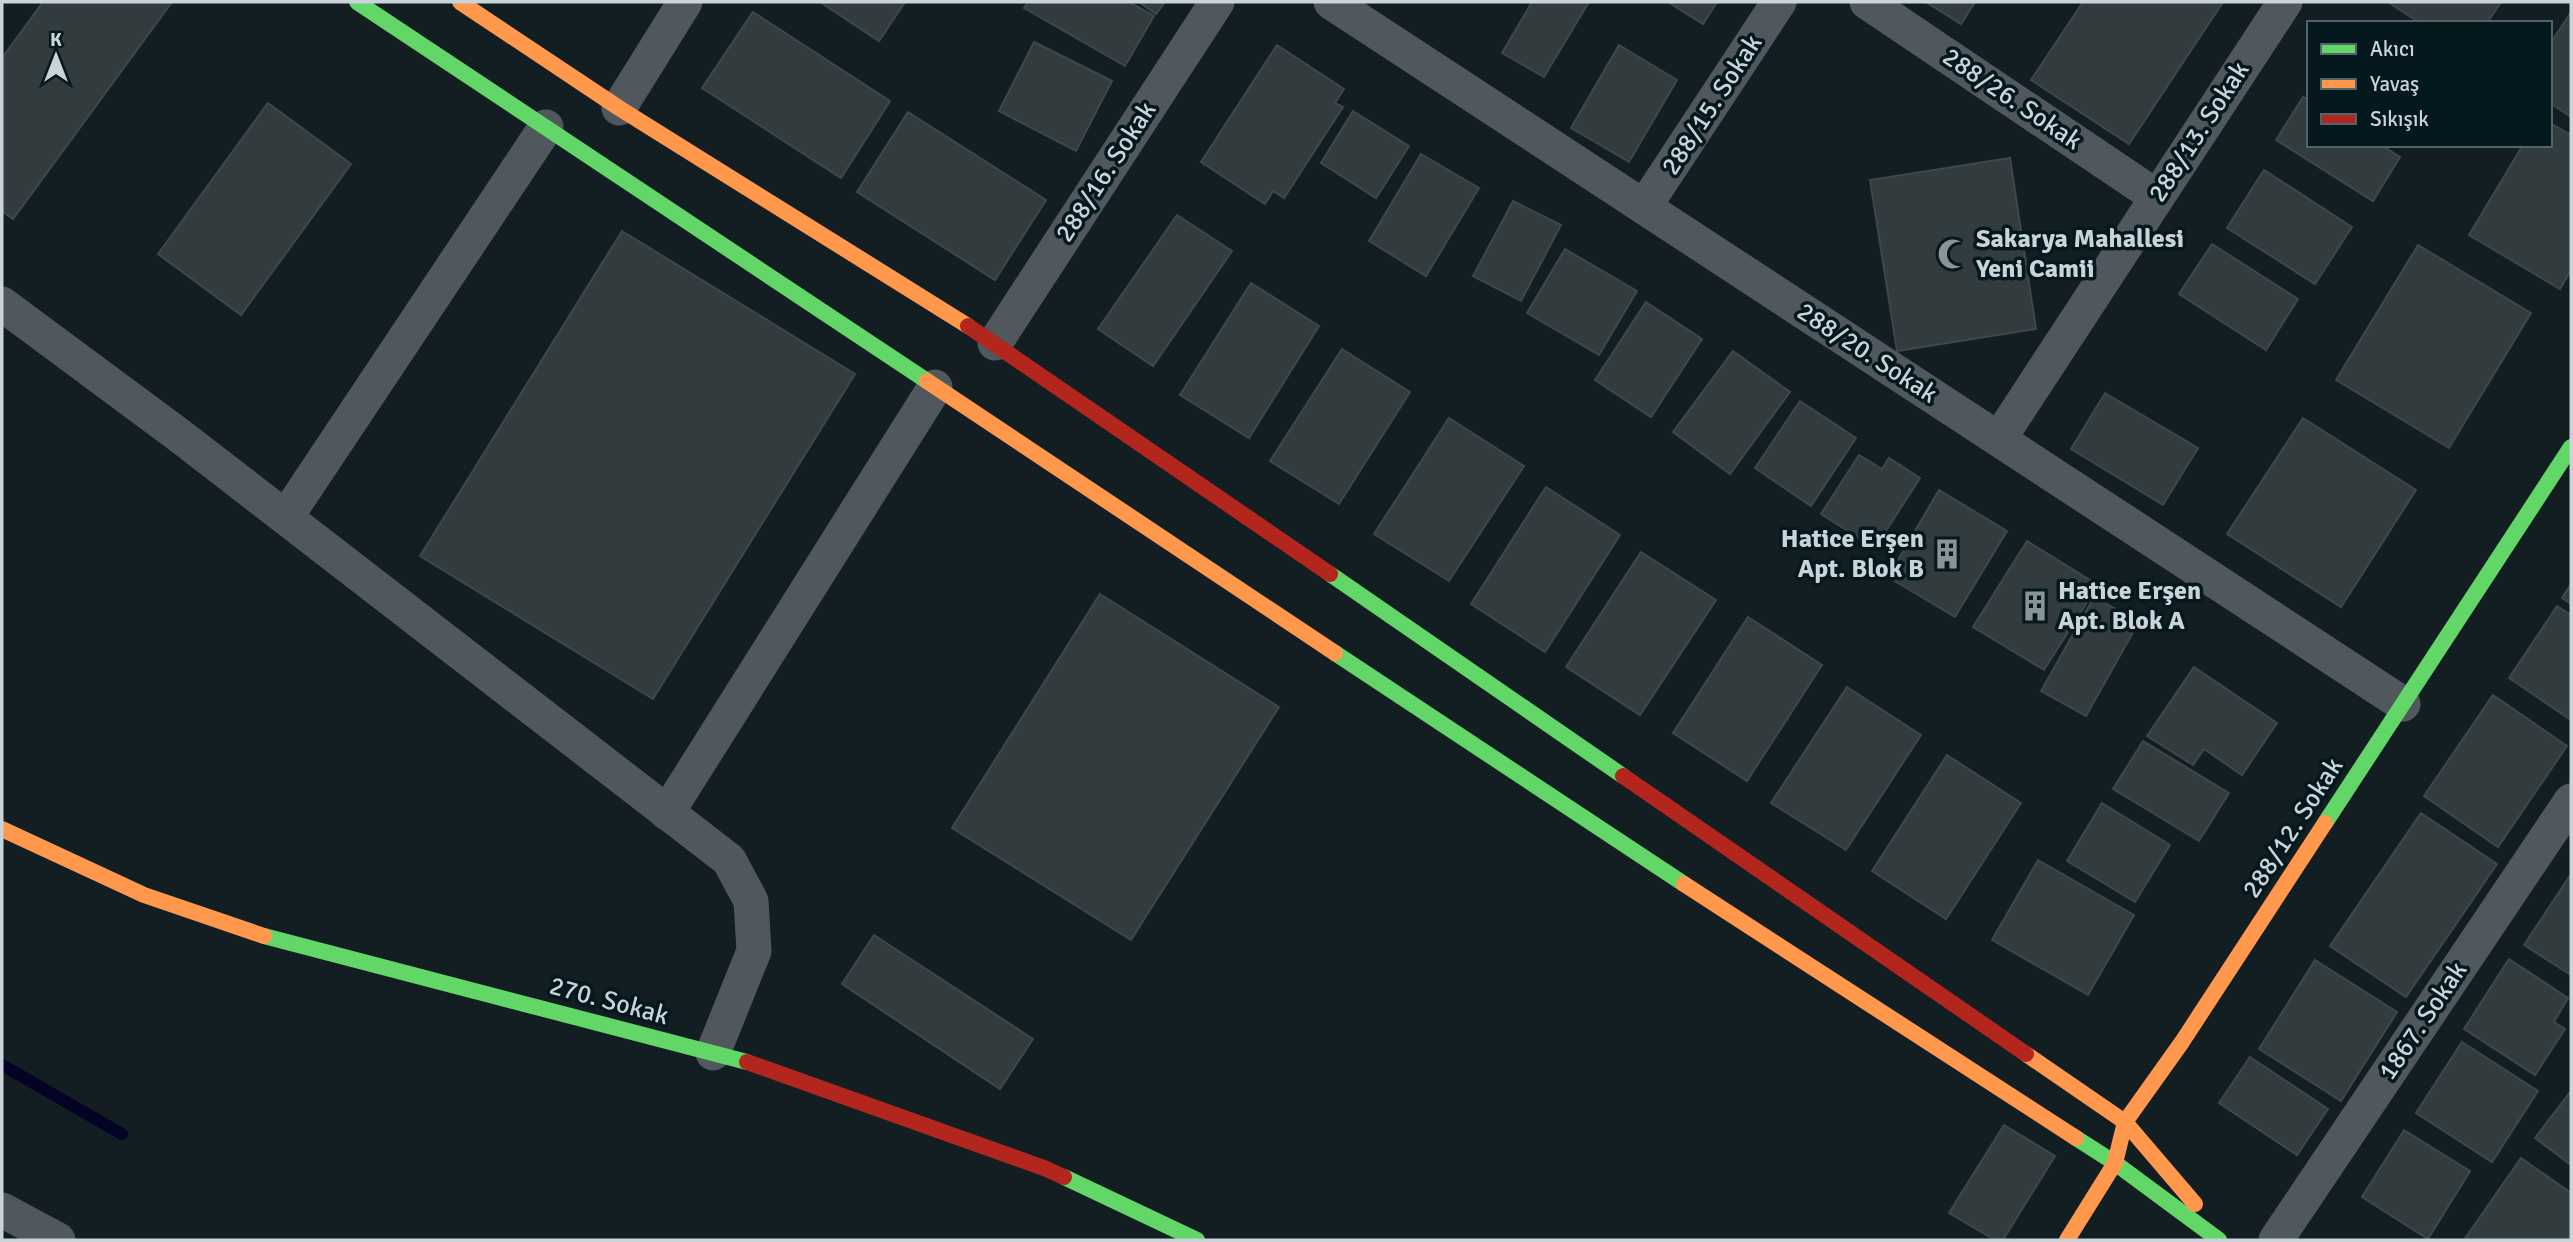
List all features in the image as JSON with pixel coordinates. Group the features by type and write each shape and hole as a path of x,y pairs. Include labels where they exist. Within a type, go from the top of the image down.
{"street":[{"path":"357,2 1552,798 2115,1163 2219,1240"},
{"path":"460,2 619,108 995,343 2125,1122 2225,1240"},
{"path":"619,108 685,2"},
{"name":"288/16. Sokak","path":"995,343 1217,2"},
{"name":"288/20. Sokak","path":"1331,2 2403,704"},
{"name":"288/15. Sokak","path":"1644,207 1779,2"},
{"name":"288/26. Sokak","path":"1867,2 2157,197"},
{"name":"288/13. Sokak","path":"1999,439 2285,2"},
{"path":"286,517 546,127"},
{"path":"2,304 286,517 729,860 751,901 754,951 713,1053"},
{"path":"667,813 935,387"},
{"name":"288/12. Sokak","path":"2067,1240 2115,1163 2125,1122 2182,1042 2571,447"},
{"name":"1867. Sokak","path":"2276,1240 2571,801"},
{"name":"270. Sokak","path":"2,829 144,895 263,936 743,1061 1044,1168 1197,1240"},
{"path":"2,1210 58,1240"}],"building":[{"path":"43,2 172,2 13,219 2,211 2,58"},
{"path":"820,2 905,2 879,41"},
{"path":"1028,2 1129,2 1154,16 1125,66 1024,8"},
{"path":"1139,2 1165,2 1156,14"},
{"path":"1532,2 1589,2 1544,77 1502,53"},
{"path":"1668,2 1717,2 1703,24"},
{"path":"1926,2 1975,2 1961,24"},
{"path":"2083,2 2223,2 2129,144 2031,80"},
{"path":"2388,2 2501,2 2488,21 2417,21"},
{"path":"753,12 890,101 841,178 702,88"},
{"path":"2571,12 2571,117 2552,104 2552,41"},
{"path":"1034,42 1112,81 1076,151 999,111"},
{"path":"1277,45 1344,89 1335,103 1343,107 1284,198 1273,191 1265,204 1201,162"},
{"path":"1619,45 1677,80 1629,162 1571,128"},
{"path":"2303,97 2307,99 2307,147 2384,147 2400,157 2373,201 2276,140"},
{"path":"268,103 351,164 241,315 158,254"},
{"path":"1353,111 1409,146 1376,198 1321,163"},
{"path":"908,112 1046,200 995,280 857,192"},
{"path":"2552,124 2571,135 2571,270 2560,289 2469,235 2522,147 2552,147"},
{"path":"1421,154 1479,188 1426,276 1369,241"},
{"name":"Sakarya Mahallesi Yeni Camii","path":"2010,158 2036,329 1897,351 1870,180"},
{"path":"2264,170 2352,227 2315,284 2227,228"},
{"path":"1513,201 1561,225 1521,301 1473,276"},
{"path":"1177,215 1232,251 1153,366 1098,329"},
{"path":"622,231 855,374 653,699 420,556"},
{"path":"2212,244 2298,299 2266,350 2179,294"},
{"path":"2418,245 2531,313 2449,448 2336,380"},
{"path":"1565,249 1637,291 1599,355 1527,313"},
{"path":"1251,283 1319,326 1249,438 1180,395"},
{"path":"1646,302 1702,339 1651,417 1595,380"},
{"path":"1342,349 1410,392 1339,504 1270,461"},
{"path":"1733,351 1790,392 1730,474 1673,432"},
{"path":"2105,393 2198,448 2163,505 2071,449"},
{"path":"1800,401 1856,438 1811,506 1755,468"},
{"path":"1449,418 1524,466 1449,581 1374,534"},
{"path":"2303,418 2416,490 2341,607 2227,534"},
{"path":"1859,455 1882,469 1889,458 1920,478 1875,548 1821,514"},
{"path":"1546,487 1620,535 1545,652 1471,604"},
{"name":"Hatice Erşen Apt. Blok B","path":"1939,490 2007,531 1955,617 1888,577"},
{"name":"Hatice Erşen Apt. Blok A","path":"2027,541 2098,585 2044,670 1973,627"},
{"path":"1641,552 1716,600 1640,715 1566,667"},
{"path":"2571,584 2571,604 2562,598"},
{"path":"1100,594 1279,707 1131,940 952,828"},
{"path":"2094,597 2139,622 2086,716 2041,691"},
{"path":"2557,606 2571,615 2571,720 2509,678"},
{"path":"1748,617 1822,665 1747,781 1673,733"},
{"path":"2194,667 2277,723 2242,775 2204,749 2193,765 2147,736"},
{"path":"1847,687 1921,735 1846,850 1771,803"},
{"path":"2493,695 2567,746 2498,847 2424,796"},
{"path":"2143,741 2229,793 2199,841 2113,789"},
{"path":"1947,755 2021,803 1946,919 1872,871"},
{"path":"2102,803 2170,845 2135,902 2067,861"},
{"path":"2421,813 2497,864 2406,997 2330,946"},
{"path":"2038,860 2134,915 2088,995 1992,940"},
{"path":"2571,874 2571,975 2524,945"},
{"path":"874,935 1033,1039 1000,1089 842,984"},
{"path":"2509,959 2568,998 2554,1022 2565,1029 2535,1075 2464,1029"},
{"path":"2315,960 2397,1012 2341,1101 2259,1049"},
{"path":"2462,1042 2538,1091 2492,1162 2416,1113"},
{"path":"2250,1057 2328,1109 2297,1155 2219,1103"},
{"path":"2571,1091 2571,1165 2535,1138"},
{"path":"2004,1125 2055,1156 2003,1240 1995,1240 1949,1213"},
{"path":"2404,1130 2470,1171 2428,1239 2362,1197"},
{"path":"2521,1158 2571,1193 2571,1234 2567,1240 2464,1240"}],"waterway":[{"path":"2,1065 122,1134"}],"traffic: fast":[{"path":"357,2 927,381"},
{"path":"2325,823 2571,447"},
{"path":"1330,574 1623,776"},
{"path":"1335,653 1684,884"},
{"path":"264,936 747,1062"},
{"path":"2076,1138 2115,1163 2219,1240"},
{"path":"1064,1177 1197,1240"}],"traffic: slow":[{"path":"460,2 619,108 968,326"},
{"path":"927,381 1335,653"},
{"path":"2067,1240 2115,1163 2125,1122 2182,1042 2325,823"},
{"path":"2,829 144,895 264,936"},
{"path":"1684,884 2076,1138"},
{"path":"2026,1054 2125,1122 2195,1204"}],"traffic: jam":[{"path":"968,326 1330,574"},
{"path":"1623,776 2026,1054"},
{"path":"747,1062 1064,1177"}],"place":[{"name":"Sakarya Mahallesi Yeni Camii","path":"1953,254"},
{"name":"Hatice Erşen Apt. Blok B","path":"1947,554"},
{"name":"Hatice Erşen Apt. Blok A","path":"2035,606"}]}
